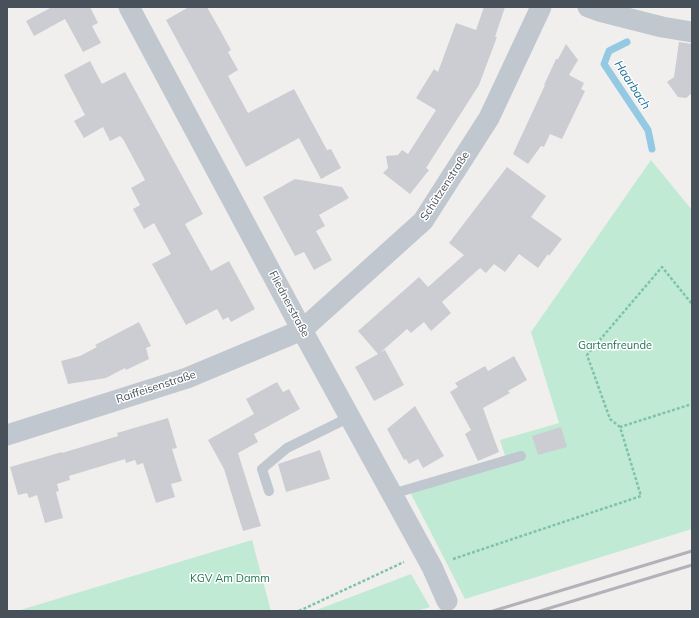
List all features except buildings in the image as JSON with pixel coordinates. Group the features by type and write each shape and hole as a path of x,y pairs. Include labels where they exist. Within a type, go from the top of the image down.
{"street":[{"name":"Fliednerstraße","path":"129,7 302,330 428,560 448,601"},
{"name":"Schützenstraße","path":"302,330 423,221 489,118 541,7"},
{"path":"588,7 662,28 692,32"},
{"name":"Raiffeisenstraße","path":"7,435 187,378 302,330"}],"lane":[{"path":"269,491 262,469 287,448 350,417"},
{"path":"392,494 521,456"}],"path":[{"path":"299,611 428,560 641,496 620,427 610,419 587,355 662,267 692,304"},
{"path":"620,427 692,404"}],"green space":[{"name":"Gartenfreunde","path":"651,160 692,210 692,529 465,599 407,486 505,456 500,440 559,423 531,332"},
{"name":"KGV Am Damm","path":"252,540 271,611 17,611"},
{"path":"411,574 430,607 417,611 314,611"}],"waterway":[{"name":"Haarbach","path":"627,42 609,51 604,64 648,130 652,149"}],"railway":[{"path":"493,611 692,551"},
{"path":"540,611 692,565"}]}
